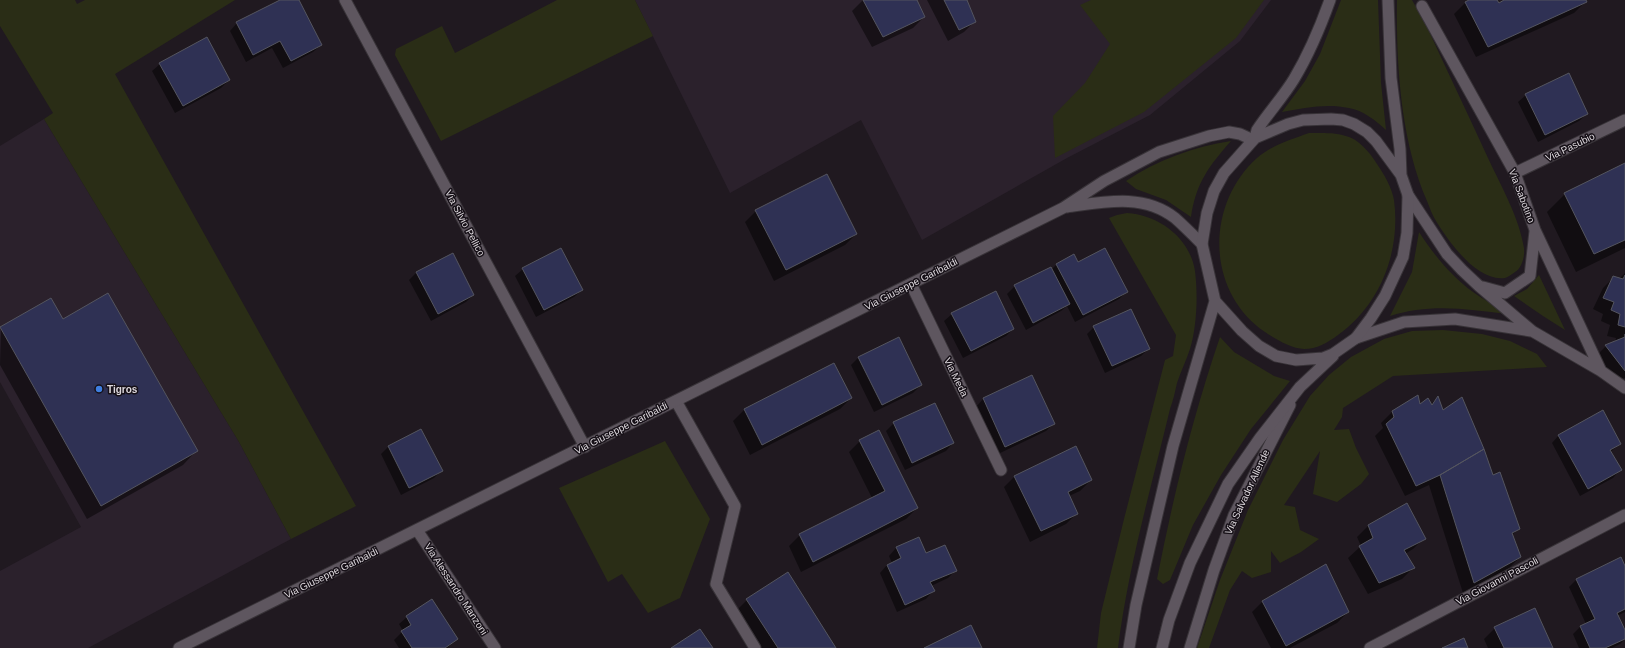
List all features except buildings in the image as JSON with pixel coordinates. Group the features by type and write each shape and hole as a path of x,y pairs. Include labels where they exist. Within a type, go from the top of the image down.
{"street":[{"name":"Via Silvio Pellico","path":"345,0 585,447"},
{"path":"1130,648 1136,605 1173,446 1215,301 1202,244 1207,213 1214,191 1224,173 1254,139 1257,130 1293,80 1307,56 1330,0"},
{"path":"1388,0 1391,78 1400,149 1401,175"},
{"name":"Via Sabotino","path":"1422,6 1515,173 1535,230 1601,371"},
{"path":"1254,139 1281,127 1304,120 1343,120 1354,124 1367,132 1376,141 1401,175 1408,195 1447,254 1479,286 1532,331"},
{"name":"Via Pasubio","path":"1515,173 1625,120"},
{"name":"Via Giuseppe Garibaldi","path":"179,648 1063,208 1104,181 1159,152 1209,136 1229,132 1254,139"},
{"path":"1356,338 1385,296 1403,257 1407,233 1408,195"},
{"name":"Via Giuseppe Garibaldi","path":"1063,208 1116,200 1150,205 1163,210 1175,218 1202,244"},
{"path":"1479,286 1505,293 1530,276 1535,230"},
{"name":"Via Meda","path":"911,284 1001,470"},
{"path":"1215,301 1242,331 1259,346 1276,356 1296,360 1313,360 1323,358 1333,354 1356,338 1404,322 1455,319 1532,331"},
{"name":"Via Sabotino","path":"1532,331 1601,371 1625,388"},
{"path":"1162,648 1169,620 1190,563 1228,484 1260,438 1300,387 1340,349"},
{"name":"Via Salvador Allende","path":"1190,648 1214,570 1234,515 1300,387"},
{"path":"676,401 735,506 716,584 754,648"},
{"name":"Via Giovanni Pascoli","path":"1370,648 1625,515"},
{"name":"Via Alessandro Manzoni","path":"417,530 495,648"}],"shaded area":[{"path":"635,0 1271,0 1240,41 1150,115 1067,158 922,240 861,120 730,193"},
{"path":"44,119 239,442 291,539 88,648 0,648 0,571 81,527 0,382 0,146"}],"green space":[{"path":"0,0 75,0 77,4 85,0 235,0 115,74 356,506 291,539 239,442 44,119 53,113 0,26"},
{"path":"557,0 635,0 653,36 441,141 395,55 396,49 442,26 455,53"},
{"path":"1091,0 1264,0 1236,38 1144,112 1055,158 1053,116 1085,83 1110,44 1080,5"},
{"path":"1341,0 1378,0 1381,83 1386,130 1364,113 1349,108 1324,106 1282,112 1305,81 1320,54"},
{"path":"1397,0 1412,0 1427,27 1514,213 1522,236 1524,255 1520,268 1505,278 1495,278 1484,274 1465,259 1456,249 1433,216 1418,178 1411,154 1402,103 1399,77"},
{"path":"1309,133 1344,135 1357,141 1369,152 1390,186 1394,200 1395,220 1394,239 1384,276 1376,293 1365,309 1353,323 1330,341 1318,347 1299,349 1274,338 1246,315 1232,295 1223,272 1219,248 1221,223 1228,199 1240,177 1263,153 1282,143"},
{"path":"1231,141 1210,167 1200,185 1196,194 1191,217 1166,200 1136,189 1126,181 1138,173 1176,155"},
{"path":"1127,213 1150,218 1161,224 1171,230 1187,248 1195,271 1196,310 1192,340 1177,383 1170,409 1134,558 1122,618 1118,648 1097,648 1101,613 1124,519 1165,360 1173,356 1176,335 1109,218"},
{"path":"1419,232 1437,257 1457,279 1473,292 1507,314 1463,309 1434,308 1405,312 1390,316 1412,272"},
{"path":"1539,275 1565,330 1514,296 1527,289"},
{"path":"1443,330 1482,334 1510,341 1537,354 1547,367 1393,376 1343,408 1342,417 1334,430 1349,429 1356,448 1369,474 1361,484 1337,502 1313,494 1320,451 1284,505 1295,507 1300,530 1319,539 1301,552 1280,563 1271,551 1271,572 1252,578 1242,571 1230,590 1209,648 1197,648 1220,580 1248,510 1283,440 1310,396 1329,375 1351,357 1384,339 1412,331"},
{"path":"1220,337 1234,352 1274,376 1290,381 1251,429 1221,475 1193,525 1170,580 1163,584 1157,579 1184,457"},
{"path":"665,441 710,519 680,598 648,613 622,574 608,582 559,488"}],"place":[{"name":"Tigros","path":"99,389"}]}
